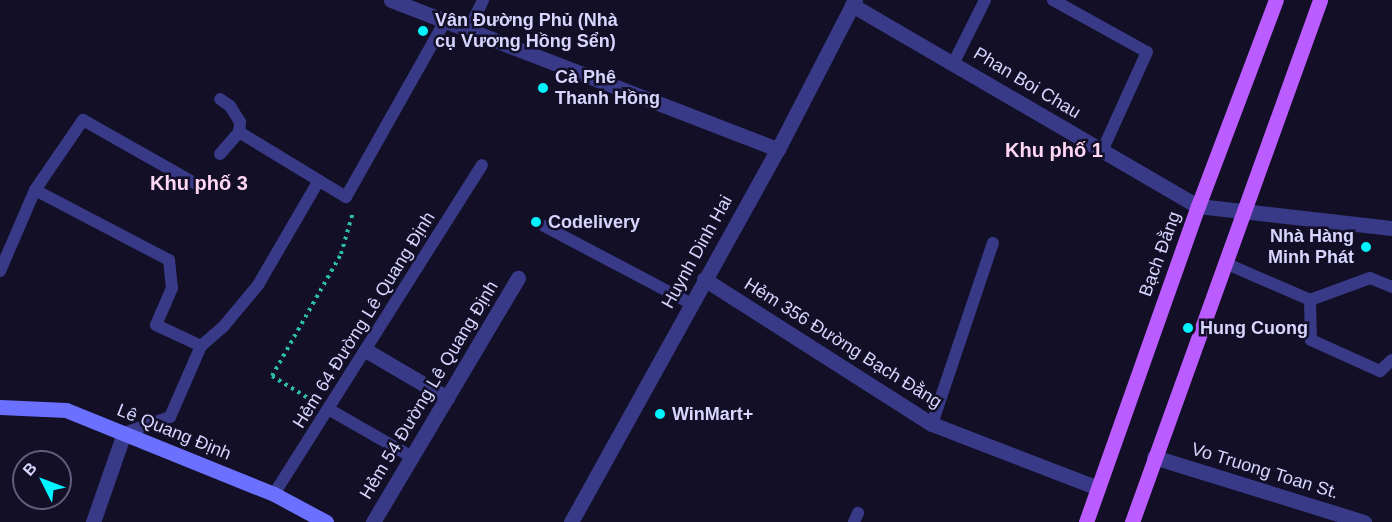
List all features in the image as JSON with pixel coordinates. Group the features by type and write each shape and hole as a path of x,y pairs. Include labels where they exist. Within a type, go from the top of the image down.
{"main road":[{"name":"Bạch Đằng","path":"1086,522 1198,206 1276,0"},
{"path":"1132,522 1320,0"},
{"name":"Lê Quang Định","path":"0,407 66,410 274,494 326,522"}],"street":[{"path":"391,0 778,149"},
{"name":"Phan Boi Chau","path":"854,3 1198,206 1392,228"},
{"name":"Huynh Dinh Hai","path":"571,522 690,303 778,149 854,3"},
{"name":"Hẻm 54 Đường Lê Quang Định","path":"374,522 518,278"},
{"name":"Hẻm 356 Đường Bạch Đằng","path":"704,279 932,424 1098,488"},
{"path":"367,351 447,398"},
{"path":"93,522 124,433"},
{"name":"Vo Truong Toan St.","path":"1154,457 1364,522"}],"lane":[{"path":"469,29 483,0"},
{"path":"954,62 985,0"},
{"path":"1053,0 1147,52 1102,151"},
{"path":"220,99 235,114 239,132 346,197 445,21"},
{"path":"0,271 35,190 83,120 198,185"},
{"path":"220,154 239,132"},
{"name":"Hẻm 64 Đường Lê Quang Định","path":"274,494 330,410 483,165"},
{"path":"124,433 170,417 201,346 223,327 258,285 319,180"},
{"path":"35,190 169,260 172,288 156,326 201,346"},
{"path":"544,226 690,303"},
{"path":"932,424 993,243"},
{"path":"1225,263 1310,300 1370,278 1392,286"},
{"path":"1310,300 1311,340 1380,371 1392,360"},
{"path":"330,410 412,457"}],"path":[{"path":"330,410 272,376 341,254 354,209"}],"place":[{"name":"Vân Đường Phủ (Nhà cụ Vương Hồng Sển)","path":"423,31"},
{"name":"Cà Phê Thanh Hồng","path":"543,88"},
{"name":"Codelivery","path":"536,222"},
{"name":"Nhà Hàng Minh Phát","path":"1366,247"},
{"name":"Hung Cuong","path":"1188,328"},
{"name":"WinMart+","path":"660,414"}],"district":[{"name":"Khu phố 1","path":"1054,150"},
{"name":"Khu phố 3","path":"199,183"}]}
